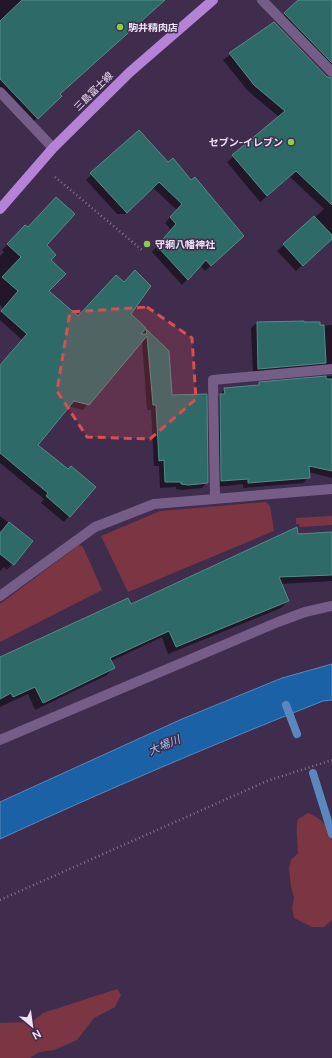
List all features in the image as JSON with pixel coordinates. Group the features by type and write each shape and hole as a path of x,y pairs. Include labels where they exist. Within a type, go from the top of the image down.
{"main road":[{"name":"三島富士線","path":"0,209 53,148 130,72 213,0"}],"street":[{"path":"262,0 332,72"},
{"path":"0,92 53,148"},
{"path":"215,499 213,380 332,369"},
{"path":"0,596 96,527 154,504 332,489"},
{"path":"0,740 263,628 305,612 332,606"}],"path":[{"path":"55,178 142,250"},
{"path":"0,900 267,781 332,760"}],"highlighted area":[{"path":"147,307 192,338 196,399 150,439 87,437 57,391 70,312"}],"shaded area":[{"path":"266,502 270,506 274,531 128,592 101,536 160,511"},
{"path":"332,516 332,525 300,527 299,524 296,524 296,518"},
{"path":"79,545 83,547 102,590 0,642 0,604"},
{"path":"308,813 323,822 332,836 332,920 324,927 312,927 294,918 292,908 294,898 289,868 291,860 298,853 298,819"},
{"path":"117,989 121,995 115,1007 94,1018 77,1040 54,1050 39,1052 30,1058 0,1058 0,1023 32,1022 43,1013"}],"water":[{"name":"大場川","path":"332,664 332,700 323,701 241,734 120,785 0,839 0,802 182,719 282,678"}],"building":[{"path":"22,0 165,0 60,94 62,96 38,119 0,79 0,21"},
{"path":"298,0 332,0 332,63 284,13"},
{"path":"274,22 327,77 332,78 332,205 296,171 267,196 232,155 285,111 254,85 229,53"},
{"path":"139,130 168,162 173,158 191,180 195,177 244,236 211,266 206,260 188,280 157,246 176,224 170,217 182,204 159,182 127,213 90,173"},
{"path":"56,197 75,214 47,245 56,255 51,260 66,274 49,291 78,316 116,275 124,282 135,270 151,286 131,314 146,328 141,334 147,334 146,329 169,351 172,395 207,394 208,483 188,485 181,484 181,482 165,482 164,460 159,461 156,405 153,405 147,336 89,405 74,401 38,445 68,469 71,466 96,487 70,517 46,496 48,493 0,453 0,365 27,334 1,311 18,291 2,277 21,257 7,244 25,225 28,227"},
{"path":"314,216 332,235 332,239 303,266 283,244"},
{"path":"257,322 320,322 320,325 324,325 326,363 258,369"},
{"path":"326,376 326,379 332,379 332,471 309,466 310,478 248,483 248,479 221,481 220,394 225,394 224,388 259,385 259,382"},
{"path":"9,522 33,541 14,565 0,554 0,533"},
{"path":"297,527 298,534 332,532 332,575 279,577 289,601 176,647 169,631 110,658 115,668 43,703 35,687 13,697 11,693 0,699 0,657 128,598 131,604"}],"waterway":[{"path":"286,705 297,734"},
{"path":"313,773 332,834"}],"place":[{"name":"駒井精肉店","path":"120,27"},
{"name":"セブン-イレブン","path":"291,142"},
{"name":"守綱八幡神社","path":"147,244"}]}
